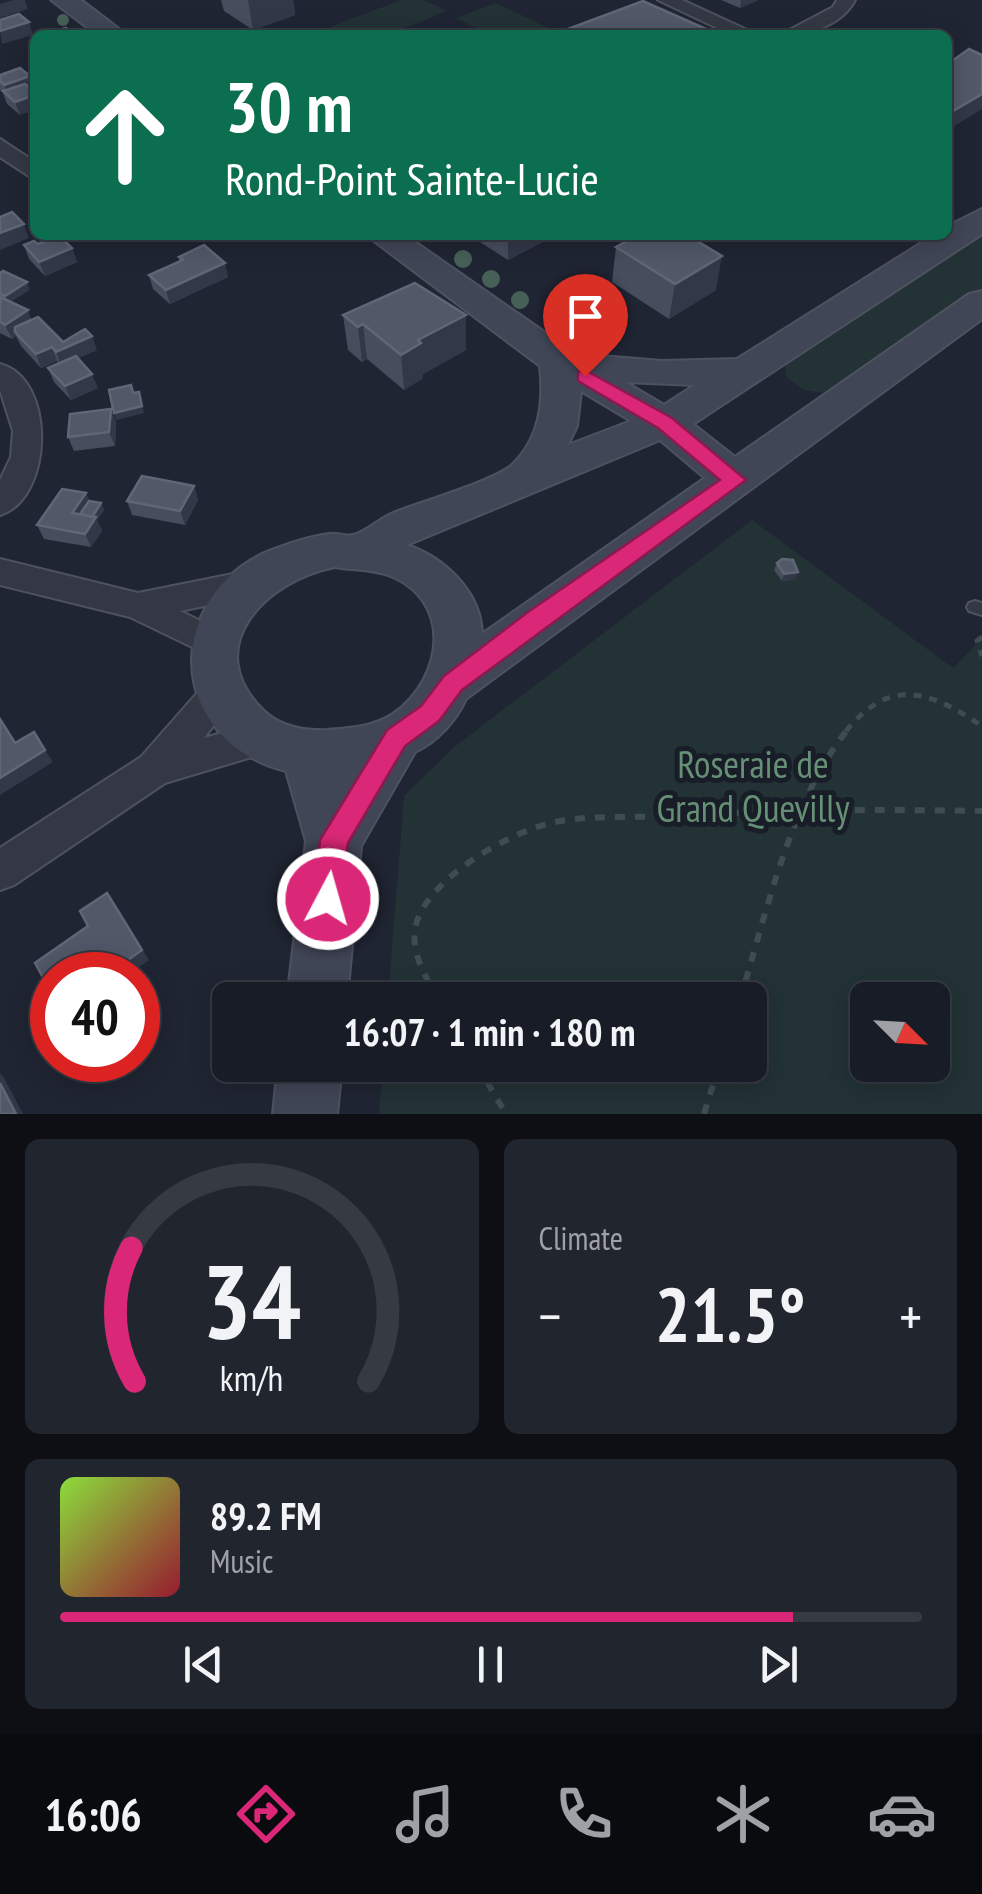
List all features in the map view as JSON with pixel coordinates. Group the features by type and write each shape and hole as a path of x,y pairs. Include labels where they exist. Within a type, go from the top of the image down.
{"street":[{"path":"64,0 107,30"},
{"path":"668,0 737,30"},
{"path":"801,30 840,12 846,0"},
{"path":"0,146 30,169"},
{"path":"952,239 982,219"},
{"path":"390,240 559,361 665,423 735,480"},
{"path":"364,550 402,526 665,423 950,240"},
{"path":"154,769 284,746 352,752 396,738 430,714 453,683 537,619 982,302"},
{"path":"559,361 662,374 750,370"},
{"path":"523,481 553,442 564,396 559,361"},
{"path":"0,373 12,384 29,426 22,468 0,504"},
{"path":"138,606 253,583 306,555 364,550 397,557 426,572 448,594 460,622 462,652 453,683"},
{"path":"0,572 138,606 215,644"},
{"path":"253,583 233,604 218,630 212,658 219,694 230,714 284,746 334,840"},
{"path":"0,871 154,769 219,694"},
{"path":"319,982 334,840 396,738"},
{"path":"305,1114 308,1082"}],"path":[{"path":"982,637 976,641 982,656"},
{"path":"746,982 804,808 842,732 864,707 888,696 916,693 952,706 982,726"},
{"path":"431,982 418,955 414,931 419,912 434,891 516,836 554,822 804,808 982,811"},
{"path":"487,1082 506,1114"},
{"path":"704,1114 714,1082"}],"green space":[{"path":"401,0 424,0 447,11 396,30 330,27"},
{"path":"496,3 553,30 481,30 456,18"},
{"path":"982,230 982,291 837,395 804,390 786,377 785,361"},
{"name":"Roseraie de Grand Quevilly","path":"752,520 953,668 982,638 982,1114 379,1114 382,1082 767,1082 767,982 389,982 404,796 453,748"}],"building":[{"path":"643,1 704,28 699,30 565,30"},
{"path":"19,14 29,22 0,31 0,20"},
{"path":"969,49 982,55 982,94 952,112 952,61"},
{"path":"20,68 30,76 4,85 0,81 0,75"},
{"path":"25,84 30,88 30,97 15,102 3,91"},
{"path":"12,212 24,224 0,233 0,217"},
{"path":"63,240 72,248 39,262 24,245 34,241 38,244"},
{"path":"629,240 695,240 722,256 675,284 616,247"},
{"path":"204,245 225,263 166,290 149,275 183,260 179,257"},
{"path":"3,271 27,282 5,296 0,294"},
{"path":"415,283 466,315 418,340 421,343 401,355 363,324 358,327 343,315"},
{"path":"0,297 28,310 5,325 0,322"},
{"path":"38,317 63,342 85,329 92,336 56,352 52,347 36,354 15,332 15,327"},
{"path":"76,356 92,374 65,386 48,368"},
{"path":"131,385 133,393 139,392 142,406 114,413 109,390"},
{"path":"111,409 109,432 68,437 70,414"},
{"path":"142,476 194,486 180,511 127,501"},
{"path":"62,489 86,493 72,513 96,517 85,534 37,525"},
{"path":"89,501 101,503 92,517 80,514"},
{"path":"782,559 793,560 798,572 784,574 777,563"},
{"path":"0,719 15,743 34,732 45,750 0,778"},
{"path":"107,893 142,950 51,952 88,926 80,911"},
{"path":"0,1083 16,1114 0,1114"}],"route":[{"path":"328,899 334,840 396,738 430,714 453,683 537,619 735,480 665,423 585,376"}]}
